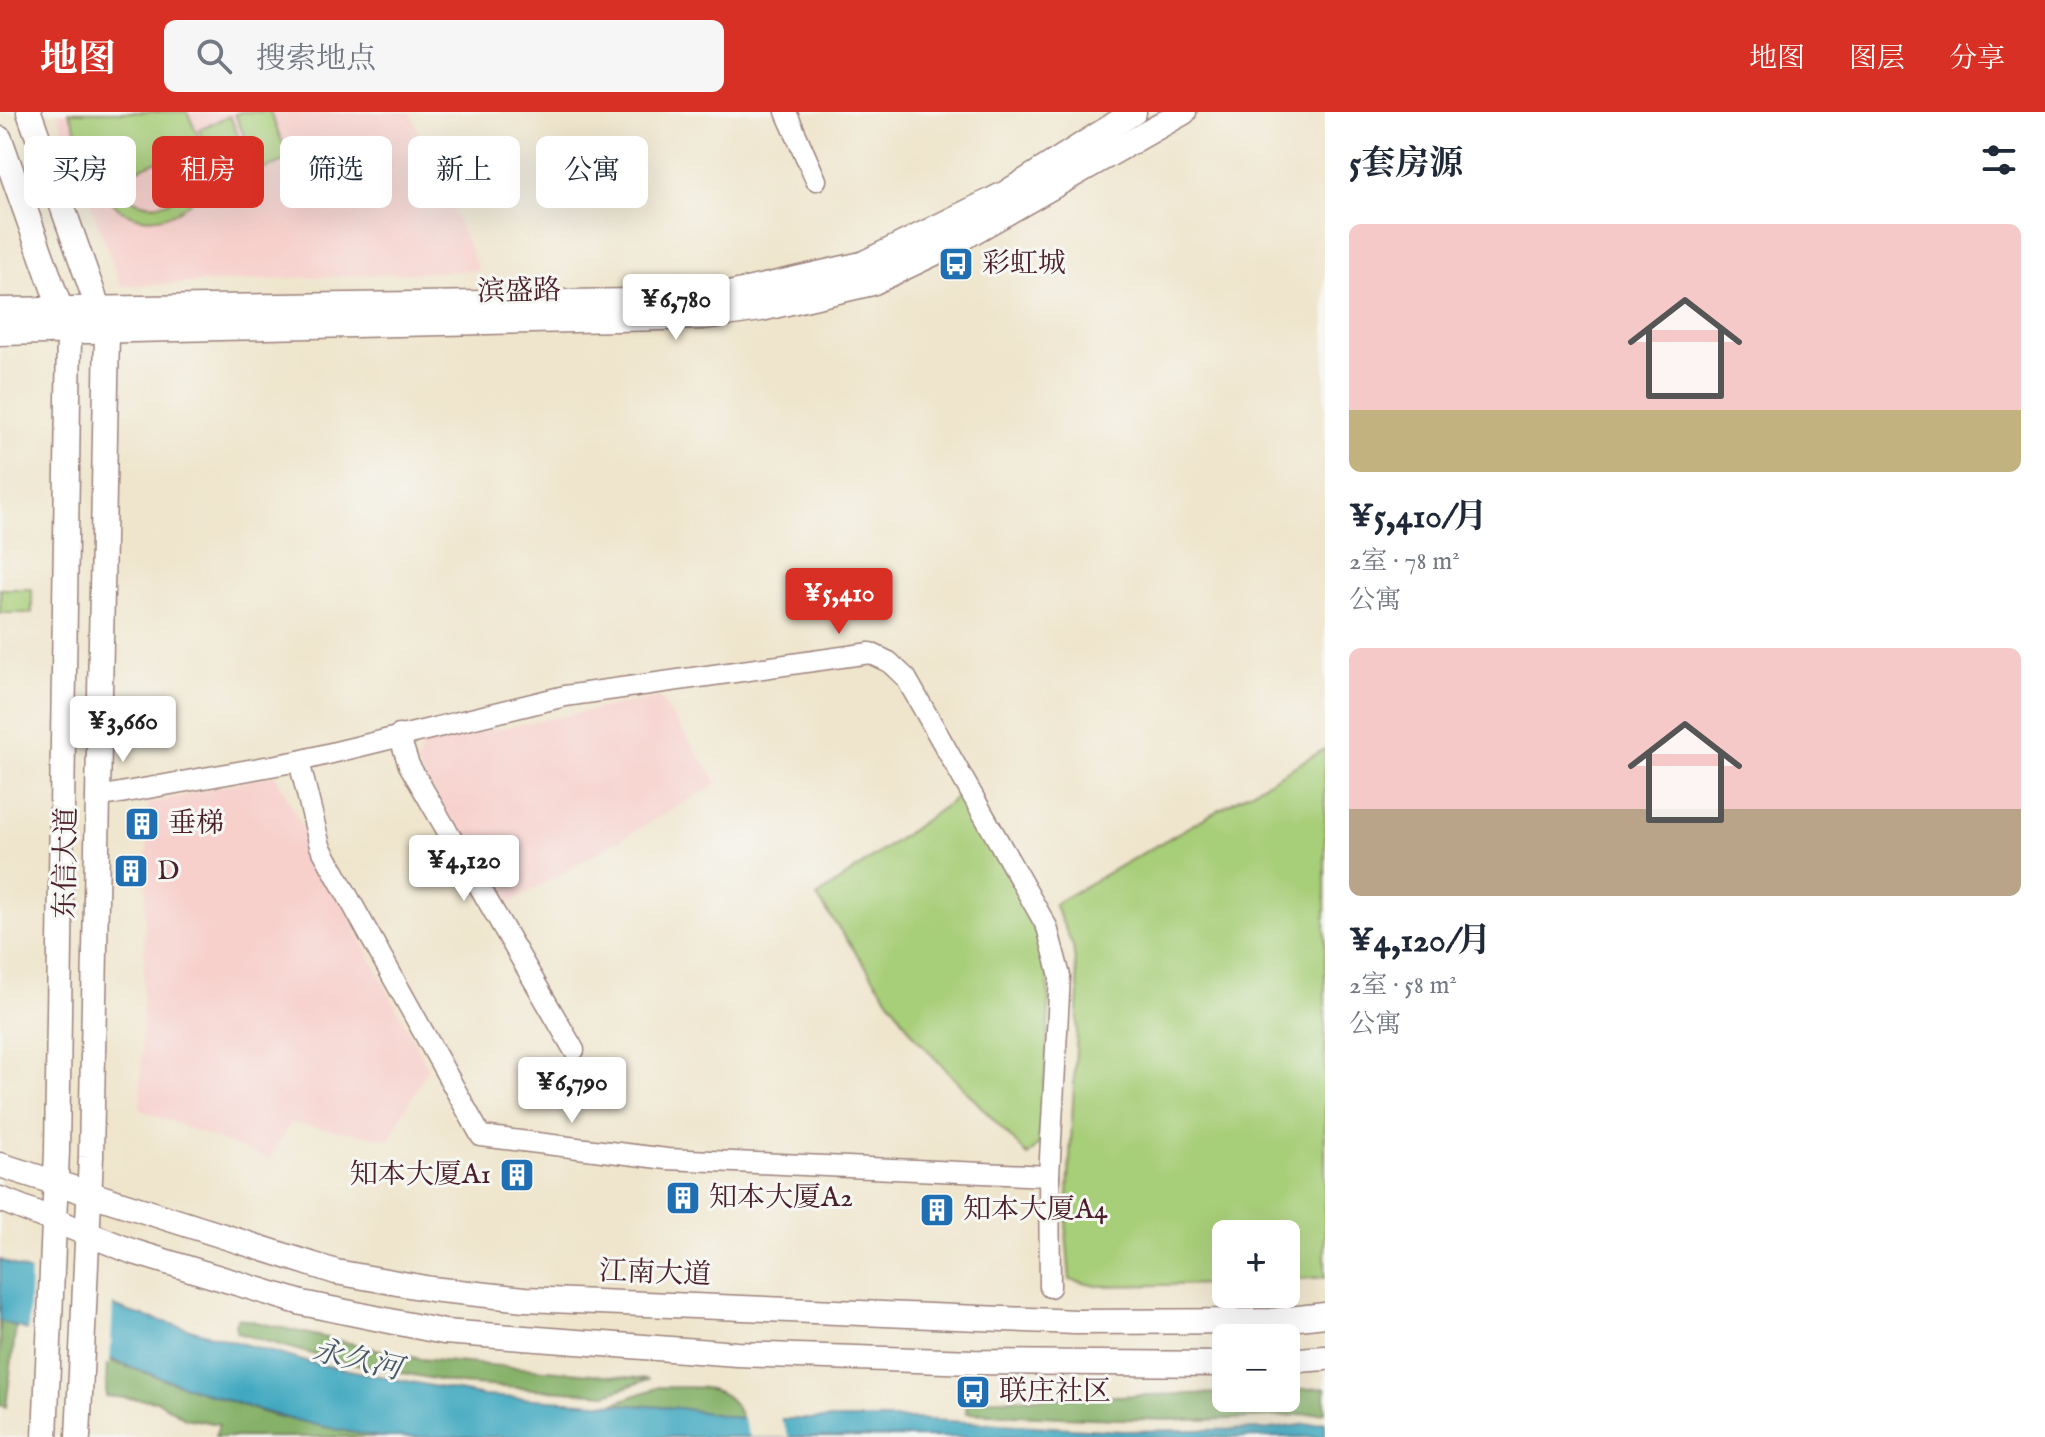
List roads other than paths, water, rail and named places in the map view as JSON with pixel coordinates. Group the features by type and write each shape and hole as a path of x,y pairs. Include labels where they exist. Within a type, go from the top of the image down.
{"main road":[{"name":"东信大道","path":"29,112 107,333 89,1194 78,1437"},
{"name":"滨盛路","path":"0,310 98,306 703,300 862,264 1006,193 1134,112"},
{"name":"滨盛路","path":"0,333 107,333 704,317 761,309 872,283 941,250 1184,112"},
{"name":"东信大道","path":"0,139 69,333 56,1183 45,1437"},
{"name":"江南大道","path":"0,1165 336,1272 431,1289 525,1299 1076,1322 1272,1321 1325,1315"},
{"path":"0,1199 131,1251 302,1303 444,1332 737,1354 974,1362 1212,1364"},
{"path":"1300,1360 1325,1358"}],"street":[{"path":"786,112 816,180"},
{"path":"98,797 299,761 565,696 870,653 889,662 906,678 1047,927 1060,989 1049,1176 1050,1287"},
{"path":"399,735 409,765 574,1050"},
{"path":"299,761 320,846 481,1136 667,1159 1049,1176"}],"water":[{"path":"0,1260 129,1312 307,1362 484,1396 679,1408 743,1419 912,1419 1123,1431 1269,1429 1325,1422 1325,1437 382,1437 284,1417 236,1403 0,1321"}],"place":[{"name":"彩虹城","path":"956,264"},
{"name":"垂梯","path":"142,824"},
{"name":"D","path":"131,871"},
{"name":"知本大厦A1","path":"517,1175"},
{"name":"知本大厦A2","path":"683,1198"},
{"name":"知本大厦A4","path":"937,1210"},
{"name":"联庄社区","path":"973,1392"}],"water label":[{"name":"永久河","path":"357,1361"}]}
